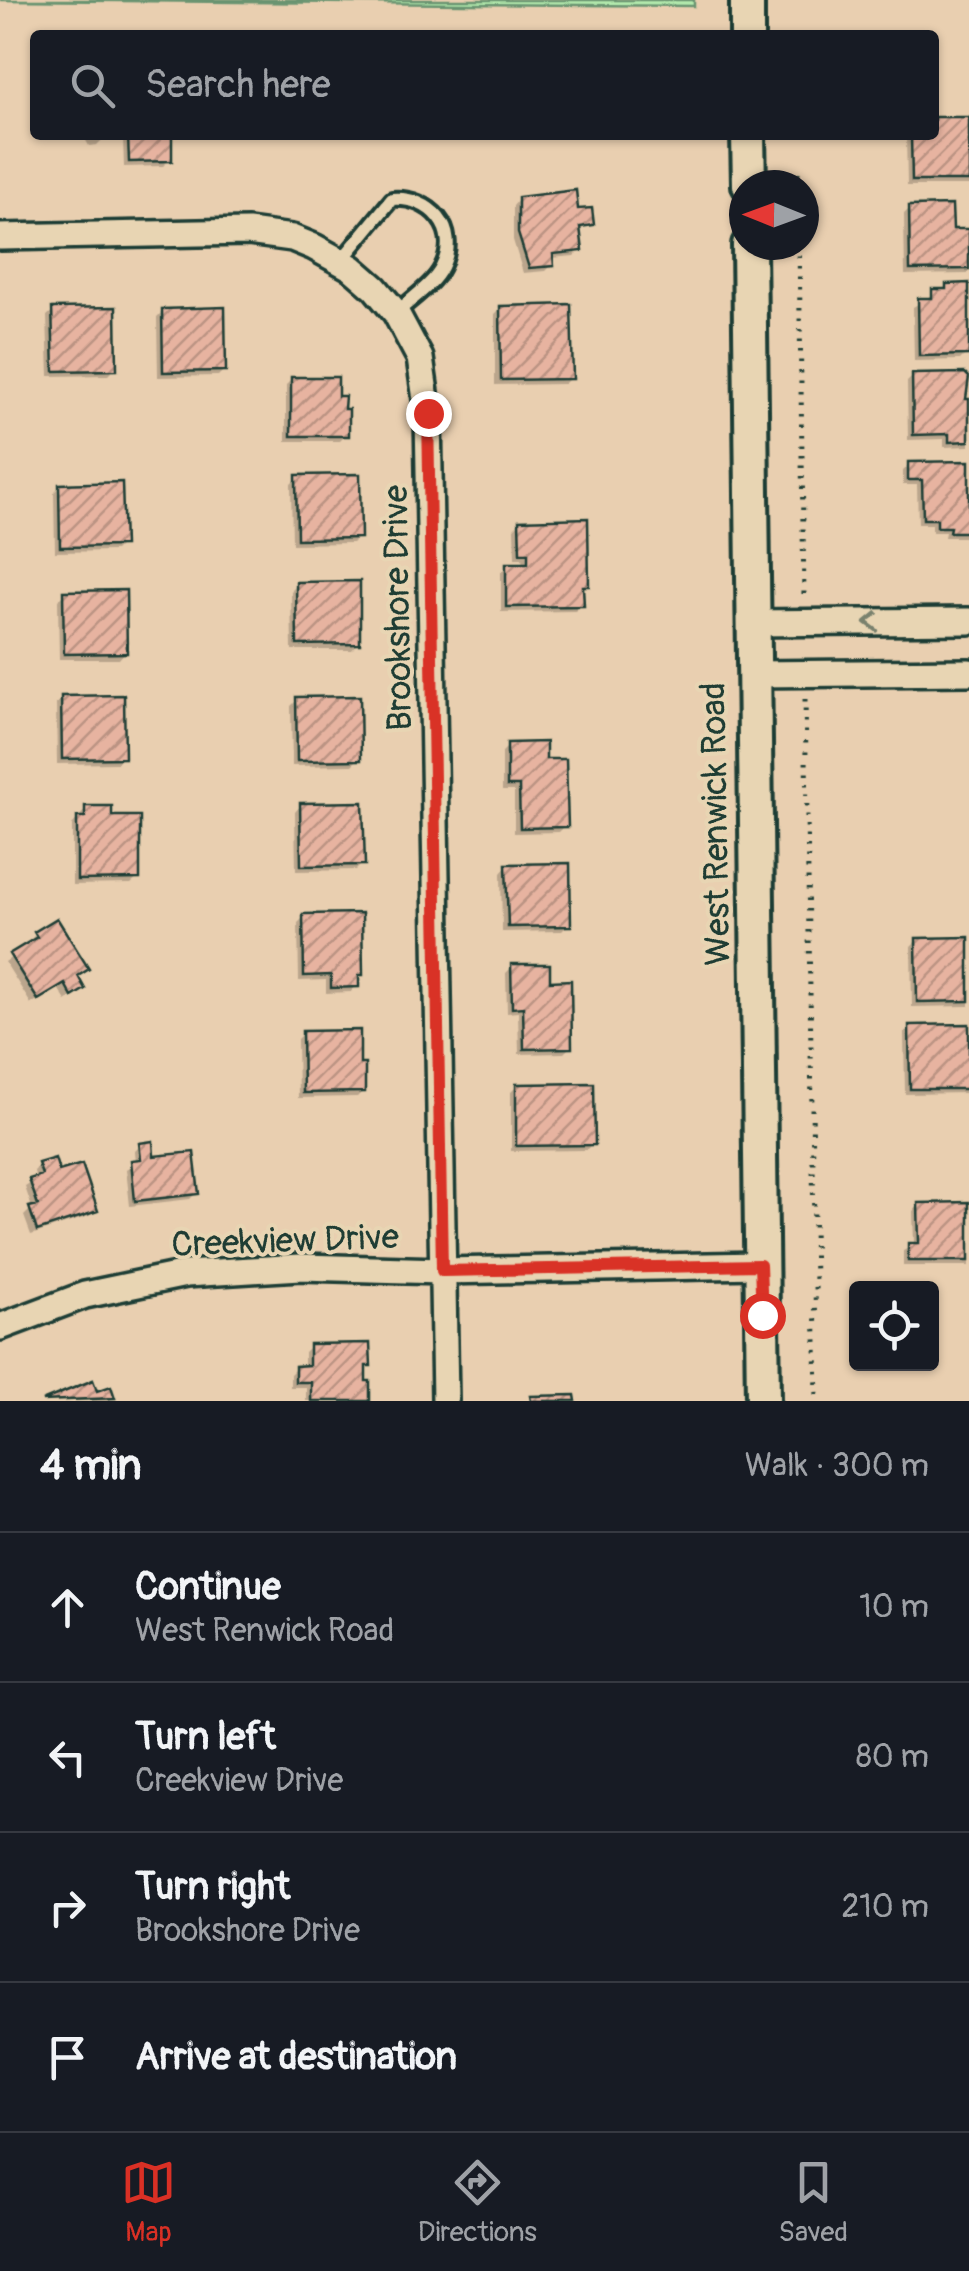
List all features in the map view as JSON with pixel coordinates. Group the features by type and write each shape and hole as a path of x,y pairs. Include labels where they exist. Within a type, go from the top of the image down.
{"street":[{"path":"748,0 748,30"},
{"path":"748,140 749,170"},
{"name":"Brookshore Drive","path":"0,238 248,232 292,238 341,261 376,288 396,314 420,358 428,413 445,1401"},
{"name":"West Renwick Road","path":"749,260 763,1401"},
{"path":"752,624 969,620"},
{"path":"753,674 969,672"},
{"name":"Creekview Drive","path":"0,1327 85,1295 186,1274 301,1267 442,1271 760,1265"}],"lane":[{"path":"341,261 392,199 408,198 425,205 443,220 448,243 442,268 396,314"}],"path":[{"path":"799,260 805,623"},
{"path":"805,674 812,1315 817,1401"}],"green space":[{"path":"0,0 694,0 694,6"}],"building":[{"path":"939,117 969,117 969,181 912,181 911,140 939,140"},
{"path":"128,140 172,140 172,161 129,162"},
{"path":"576,190 578,209 592,208 594,225 580,227 583,251 553,254 554,266 529,268 518,233 518,197"},
{"path":"952,205 953,229 969,229 969,269 910,270 909,206"},
{"path":"969,283 969,355 919,356 918,298 932,298 932,289 946,289 946,284"},
{"path":"571,304 573,379 501,380 500,306"},
{"path":"116,307 117,370 54,371 52,308"},
{"path":"225,307 226,371 163,372 162,309"},
{"path":"965,373 969,377 969,441 949,442 949,434 913,435 912,374"},
{"path":"291,377 338,377 338,396 345,396 344,409 349,409 349,436 291,436"},
{"path":"969,461 969,532 949,532 950,527 937,527 937,519 923,519 922,480 908,480 908,462"},
{"path":"360,474 361,538 297,539 296,475"},
{"path":"122,482 124,546 60,547 59,484"},
{"path":"588,518 589,586 583,586 584,606 506,607 506,563 528,563 528,553 520,553 519,520"},
{"path":"360,581 360,644 297,645 296,582"},
{"path":"126,590 127,653 64,654 63,591"},
{"path":"124,695 125,758 62,759 61,696"},
{"path":"360,696 361,760 297,761 296,697"},
{"path":"546,742 546,759 566,759 568,827 520,828 519,786 507,786 507,743"},
{"path":"363,802 365,865 301,866 300,803"},
{"path":"85,806 112,806 112,816 140,816 140,879 77,880 77,817 85,817"},
{"path":"570,863 571,926 508,927 506,864"},
{"path":"362,913 363,975 359,975 359,987 331,988 331,975 304,976 303,914"},
{"path":"57,918 89,969 78,976 85,989 72,997 65,984 38,1000 9,954 37,937 34,932"},
{"path":"969,937 969,1001 917,1002 916,938"},
{"path":"511,964 550,964 550,981 571,980 572,1048 524,1049 523,1007 512,1008"},
{"path":"969,1024 969,1089 910,1089 909,1025"},
{"path":"360,1030 365,1092 303,1093 302,1031"},
{"path":"594,1083 595,1145 516,1146 516,1084"},
{"path":"153,1141 154,1156 194,1152 199,1194 135,1201 131,1160 141,1159 139,1143"},
{"path":"55,1158 59,1171 82,1164 98,1211 37,1231 29,1207 38,1205 29,1179 42,1175 38,1163"},
{"path":"969,1202 969,1261 908,1261 908,1243 919,1243 918,1203"},
{"path":"370,1343 371,1366 366,1366 366,1381 370,1381 370,1401 311,1401 311,1382 295,1382 295,1366 309,1365 309,1344"},
{"path":"93,1380 97,1391 111,1386 115,1398 42,1401"},
{"path":"575,1395 576,1401 531,1401 530,1396"}],"route":[{"path":"428,413 442,1271 760,1265 762,1315"}]}
